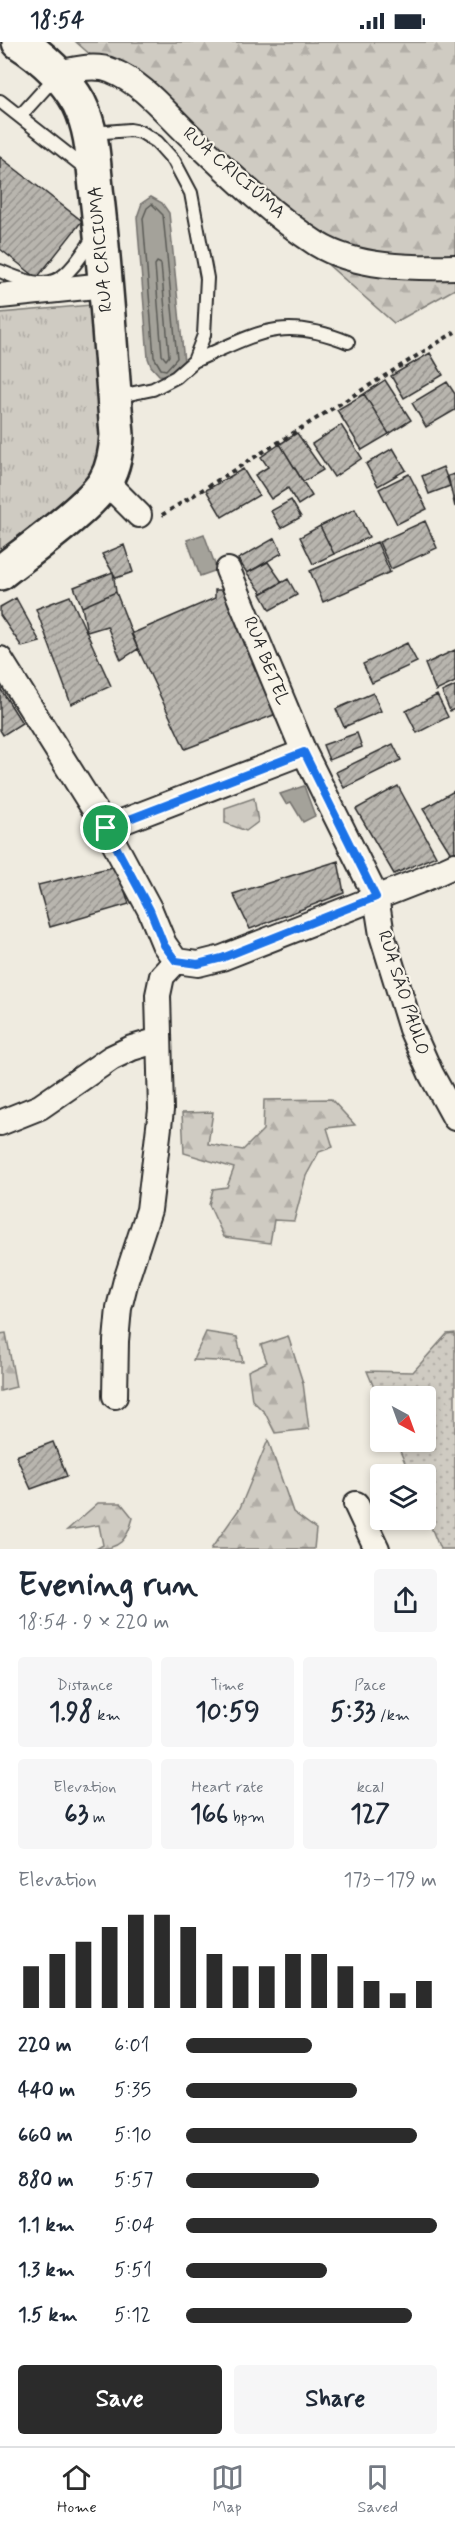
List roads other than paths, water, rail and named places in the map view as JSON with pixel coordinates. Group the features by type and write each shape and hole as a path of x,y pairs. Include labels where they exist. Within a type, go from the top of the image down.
{"main road":[{"name":"RUA CRICIUMA","path":"19,42 39,55 59,73 79,104 91,133 101,226 117,435 115,460 106,482"},
{"path":"0,573 91,499 106,482"}],"street":[{"name":"RUA CRICIÚMA","path":"59,73 84,68 110,70 134,82 247,190 318,244 362,261 430,268 455,267"},
{"path":"0,296 105,285"},
{"path":"106,482 139,515"},
{"name":"RUA BETEL","path":"228,570 304,752 376,897"},
{"path":"0,659 106,828 150,910 164,945 176,961 198,964 222,958 455,864"},
{"path":"106,828 304,752"},
{"name":"RUA SÃO PAULO","path":"376,897 382,935 411,1029 431,1074 455,1118"},
{"path":"116,1396 116,1341 119,1308 149,1210 161,1110 158,995 162,976 176,961"},
{"path":"0,1124 40,1107 111,1058 132,1048 159,1040"},
{"path":"356,1504 376,1549"}],"lane":[{"path":"20,116 59,73"},
{"path":"0,100 95,176"},
{"path":"91,133 130,130 141,132 157,141 174,161 191,193 207,278 204,335 194,361"},
{"path":"0,271 23,281 40,284 62,279 101,226"},
{"path":"114,397 153,390 176,377 194,361 277,328 323,332 348,342"}],"water":[{"path":"151,197 162,203 169,213 184,362 169,376 159,375 151,366 148,358 137,217 142,203"},
{"path":"204,534 217,570 200,576 187,540"},
{"path":"304,786 315,816 303,822 291,802 286,804 280,794"}]}
